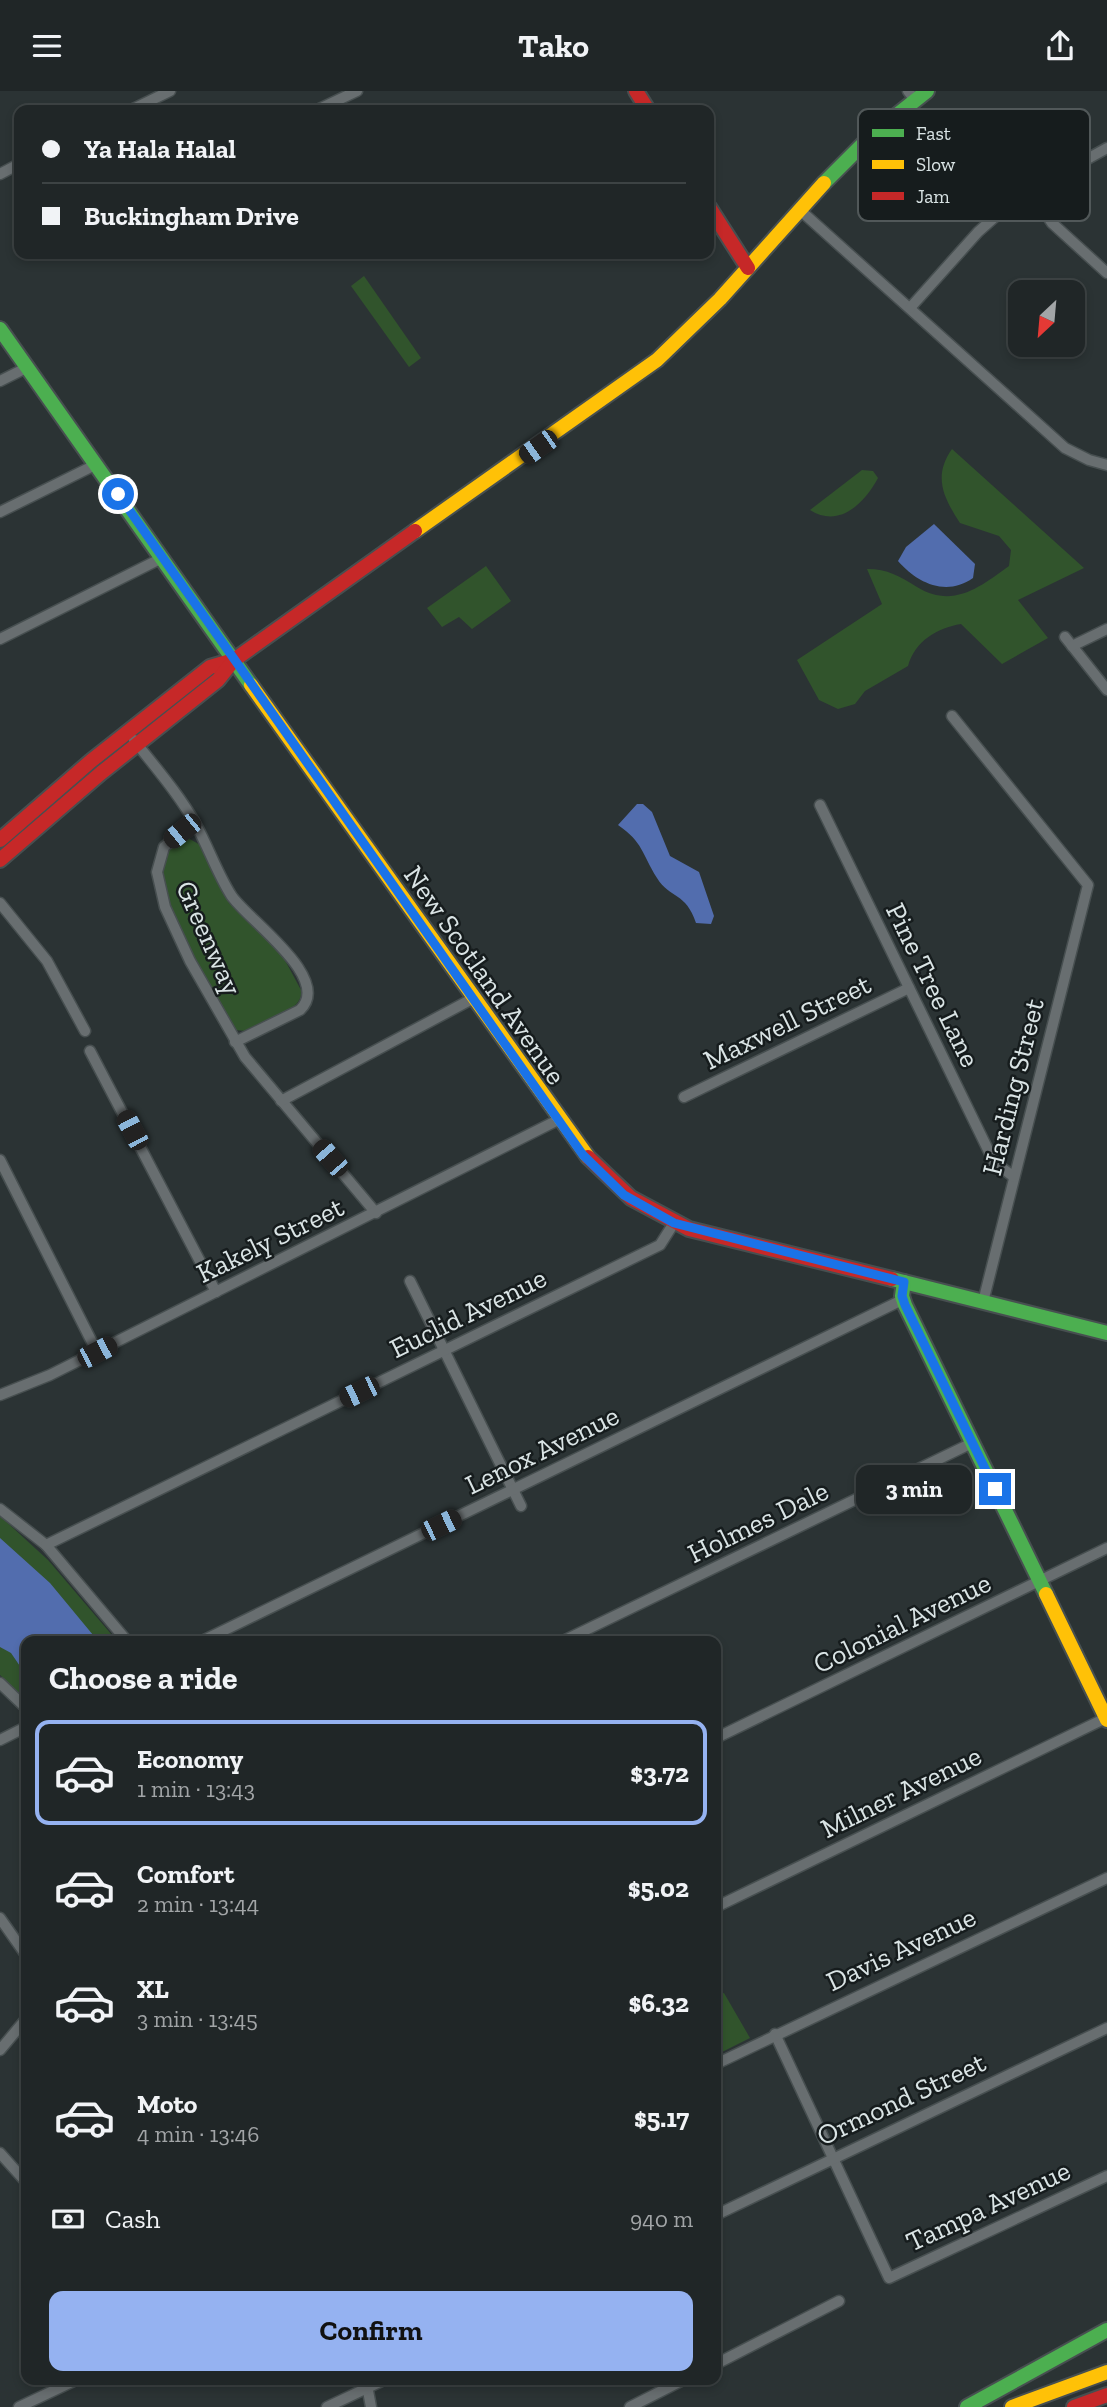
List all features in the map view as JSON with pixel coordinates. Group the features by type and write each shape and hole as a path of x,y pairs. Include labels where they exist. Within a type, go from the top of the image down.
{"main road":[{"path":"900,109 916,94"},
{"path":"0,860 137,744 218,680 234,660 657,360 748,268 858,148"},
{"path":"714,215 748,268"},
{"name":"New Scotland Avenue","path":"0,329 558,1121 583,1155 610,1183 640,1206 674,1223 1107,1333"},
{"path":"0,840 127,731 210,667 234,660"},
{"path":"904,1282 902,1300 1040,1582 1102,1696 1107,1719"},
{"path":"967,2407 1107,2330"},
{"path":"1012,2407 1107,2372"},
{"path":"1074,2407 1107,2395"}],"street":[{"path":"141,105 170,91"},
{"path":"328,105 357,91"},
{"path":"1090,157 1107,148"},
{"path":"800,210 1065,448 1107,465"},
{"path":"910,308 978,232 992,221"},
{"path":"1051,221 1107,273"},
{"path":"0,381 28,367"},
{"path":"0,512 97,464"},
{"path":"0,639 162,558"},
{"path":"1072,646 1107,629"},
{"path":"1065,637 1107,690"},
{"name":"Harding Street","path":"952,716 1088,884 983,1302"},
{"name":"Greenway","path":"127,731 194,821 232,897 245,913 284,947 307,992 306,1003 300,1010 234,1042"},
{"name":"Pine Tree Lane","path":"820,805 994,1162 1014,1177"},
{"name":"Greenway","path":"194,821 163,849 157,880 165,907 190,961 234,1042 376,1213"},
{"path":"0,903 47,961 85,1031"},
{"name":"Maxwell Street","path":"684,1097 909,988"},
{"path":"281,1101 472,999"},
{"path":"90,1051 216,1292"},
{"name":"Kakely Street","path":"0,1395 34,1383 558,1121"},
{"path":"0,1160 97,1352"},
{"name":"Euclid Avenue","path":"46,1545 660,1245 674,1223"},
{"path":"410,1281 521,1506"},
{"name":"Lenox Avenue","path":"212,1636 902,1300"},
{"name":"Holmes Dale","path":"573,1636 972,1443"},
{"path":"0,1509 46,1545 123,1636"},
{"name":"Colonial Avenue","path":"721,1736 1107,1548"},
{"path":"0,1683 21,1704"},
{"name":"Milner Avenue","path":"721,1905 1107,1719"},
{"path":"0,1740 21,1730"},
{"name":"Davis Avenue","path":"721,2061 1107,1878"},
{"path":"0,1917 21,1948"},
{"path":"0,2050 21,2025"},
{"name":"Ormond Street","path":"721,2212 832,2157 1107,2028"},
{"path":"775,2034 832,2157"},
{"path":"0,2153 21,2176"},
{"name":"Tampa Avenue","path":"832,2157 889,2278 1107,2176"},
{"path":"721,2361 839,2301"},
{"path":"19,2407 65,2385"},
{"path":"327,2407 365,2385"},
{"path":"367,2385 371,2407"},
{"path":"630,2407 673,2385"}],"green space":[{"path":"364,276 421,358 409,367 351,286"},
{"path":"952,449 1084,568 1018,600 1048,638 1002,664 961,624 952,626 928,637 916,649 908,666 865,691 855,704 838,709 819,700 797,660 882,604 867,569 899,576 930,593 954,596 977,588 1009,566 1011,550 999,536 960,523 949,504 942,486 942,477 946,459"},
{"path":"862,470 873,471 878,478 859,504 841,515 821,515 810,510"},
{"path":"486,566 511,601 472,629 459,617 442,627 427,608"},
{"path":"188,838 202,846 229,903 279,949 301,990 296,1004 289,1010 245,1031 236,1030 226,1018 170,908 162,868 172,846"},
{"path":"0,1516 48,1560 113,1636 21,1636 21,1695 0,1675"},
{"path":"721,1993 724,1993 750,2038 721,2052"}],"water":[{"path":"934,524 975,564 973,578 963,584 942,587 932,585 914,576 898,561 906,547"},
{"path":"637,804 643,804 652,812 670,856 699,872 714,916 711,924 696,923 688,906 662,885 637,843 618,825"},
{"path":"0,1538 50,1583 94,1636 21,1636 21,1667 11,1653 0,1647"}],"traffic: fast":[{"path":"904,109 927,91"},
{"path":"824,183 858,149"},
{"path":"0,329 251,685"},
{"path":"892,1279 1107,1333"},
{"path":"904,1282 902,1296 905,1305 1046,1594"},
{"path":"967,2407 1107,2330"}],"traffic: slow":[{"path":"415,531 657,360 720,299 824,183"},
{"path":"251,685 588,1157"},
{"path":"1046,1594 1107,1720"},
{"path":"1012,2407 1107,2372"}],"traffic: jam":[{"path":"636,91 645,105"},
{"path":"714,215 748,268"},
{"path":"0,860 101,773 218,680 234,660 415,531"},
{"path":"0,840 91,761 210,667 234,660"},
{"path":"588,1157 631,1198 689,1229 892,1279"},
{"path":"1074,2407 1107,2395"}],"route":[{"path":"118,494 583,1155 624,1195 674,1223 904,1282 902,1300 995,1489"}]}
